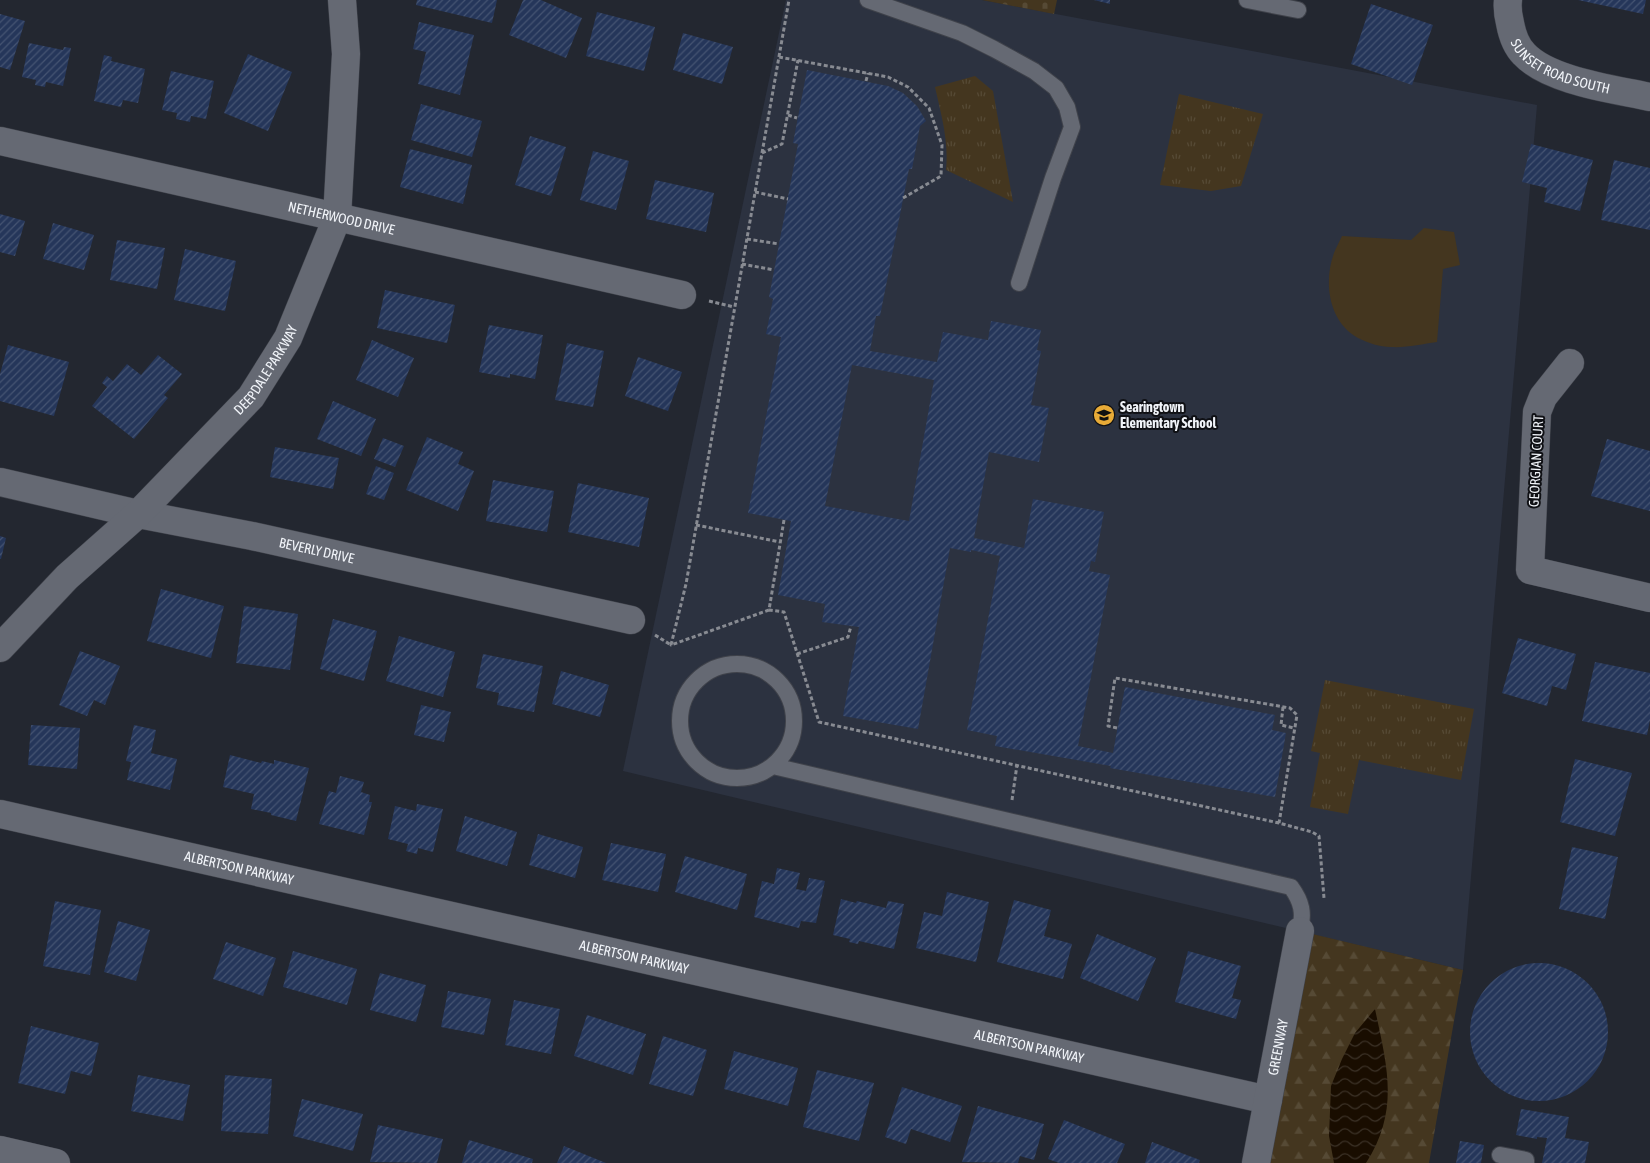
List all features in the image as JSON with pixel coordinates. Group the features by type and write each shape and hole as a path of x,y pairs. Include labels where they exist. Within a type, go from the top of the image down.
{"street":[{"name":"DEEPDALE PARKWAY","path":"0,648 67,577 138,514 251,397 288,338 337,218 346,54 342,0"},
{"name":"SUNSET ROAD SOUTH","path":"1508,0 1507,8 1512,34 1523,53 1540,67 1563,77 1650,97"},
{"name":"NETHERWOOD DRIVE","path":"0,141 682,295"},
{"name":"GEORGIAN COURT","path":"1570,363 1543,397 1537,412 1530,570 1650,598"},
{"name":"BEVERLY DRIVE","path":"0,482 138,514 252,536 632,620"},
{"name":"ALBERTSON PARKWAY","path":"0,814 1268,1100"},
{"name":"GREENWAY","path":"1256,1163 1300,931"},
{"path":"0,1150 56,1163"}],"lane":[{"path":"868,0 962,33 994,49 1034,71 1056,88 1067,107 1072,127 1053,178 1020,283"},
{"path":"1247,0 1298,10"},
{"path":"735,664 754,666 771,674 784,688 793,705 795,724 792,742 782,758 773,766 767,771 750,778 730,779 712,773 696,762 685,746 680,728 681,708 688,691 700,677 717,668 735,664"},
{"path":"773,766 1291,887 1300,899 1302,918 1300,931"},
{"path":"1500,1155 1526,1160 1526,1163"}],"path":[{"path":"789,0 686,584 671,645 769,610 784,612 819,722 1279,823 1312,832 1319,836 1324,900"},
{"path":"779,56 888,77 908,87 929,108 942,145 941,176 904,198"},
{"path":"762,153 782,144 798,60"},
{"path":"866,80 868,73"},
{"path":"788,115 797,118"},
{"path":"755,192 788,199"},
{"path":"747,238 779,244"},
{"path":"742,264 774,270"},
{"path":"769,610 784,520"},
{"path":"696,525 780,542"},
{"path":"797,654 848,637 851,626"},
{"path":"1117,728 1108,726 1115,678 1290,708 1297,716 1279,823"},
{"path":"1283,707 1281,725 1294,728"},
{"path":"1010,821 1018,765"}],"shaded area":[{"name":"Searingtown Elementary School","path":"786,0 982,0 1537,105 1463,970 623,771"}],"green space":[{"path":"982,0 1057,0 1054,14"},
{"path":"975,76 993,91 1013,202 946,170 945,138 935,87"},
{"path":"1179,94 1263,114 1241,186 1211,191 1160,185"},
{"path":"1424,228 1454,232 1460,265 1443,269 1437,342 1387,347 1358,338 1340,322 1331,301 1329,289 1331,265 1342,236 1411,240"},
{"path":"1325,680 1474,709 1461,780 1359,760 1348,814 1310,807 1320,753 1311,751"},
{"path":"1300,931 1463,970 1429,1163 1256,1163"}],"water":[{"path":"1375,1009 1388,1087 1383,1125 1377,1144 1366,1163 1334,1163 1329,1136 1331,1086 1355,1033"}],"building":[{"path":"417,0 497,0 492,23 416,5"},
{"path":"523,0 541,0 582,18 566,58 509,35"},
{"path":"1094,0 1110,0 1110,4"},
{"path":"1578,0 1646,0 1643,14"},
{"path":"1371,4 1433,25 1412,85 1351,64"},
{"path":"597,12 655,27 644,71 586,56"},
{"path":"0,14 25,21 10,70 0,67"},
{"path":"419,22 474,35 460,95 418,84 426,52 413,49"},
{"path":"683,33 733,47 722,84 673,70"},
{"path":"29,43 63,50 64,47 71,48 63,86 46,82 45,87 35,85 36,80 22,77"},
{"path":"248,54 292,72 268,131 224,113"},
{"path":"104,55 112,57 111,61 145,69 138,103 123,100 121,107 94,101"},
{"path":"807,70 888,86 903,93 917,106 926,121 920,126 912,169 909,169 880,316 876,316 870,351 937,362 943,332 988,340 991,321 1041,330 1037,350 1041,351 1031,405 1049,408 1039,462 989,452 974,538 1024,548 1033,499 1104,512 1095,562 1091,561 1089,571 1110,575 1078,746 1113,753 1125,687 1275,715 1272,730 1286,733 1275,797 995,746 997,736 967,730 1000,556 971,550 971,552 950,548 918,729 843,716 859,627 822,622 825,604 778,595 791,521 748,513 781,337 766,334 773,299 769,297 798,144 793,143","holes":["852,365 934,380 909,521 825,506"]},
{"path":"171,71 214,81 206,119 191,116 190,122 176,119 177,113 162,110"},
{"path":"421,104 482,121 472,157 411,140"},
{"path":"530,136 566,147 551,196 515,185"},
{"path":"1531,144 1593,160 1580,211 1544,202 1547,188 1522,182"},
{"path":"410,149 472,165 463,204 400,187"},
{"path":"593,151 629,161 616,210 580,200"},
{"path":"1614,160 1650,168 1650,230 1601,220"},
{"path":"655,180 714,193 706,232 646,219"},
{"path":"0,214 25,221 15,256 0,252"},
{"path":"53,223 94,235 84,270 43,259"},
{"path":"117,240 165,248 157,289 110,280"},
{"path":"185,249 236,261 225,311 174,300"},
{"path":"385,290 455,305 447,343 377,328"},
{"path":"489,325 543,335 535,379 510,374 510,378 479,372"},
{"path":"372,340 414,358 398,397 356,380"},
{"path":"567,343 604,351 593,407 555,400"},
{"path":"8,345 69,362 54,416 0,401 0,374"},
{"path":"158,355 182,374 164,395 168,398 134,439 92,406 107,387 102,383 107,376 113,381 127,364 141,375"},
{"path":"638,357 682,372 668,411 625,396"},
{"path":"333,401 376,419 361,456 317,439"},
{"path":"427,437 463,452 458,464 474,471 458,511 406,490"},
{"path":"383,438 404,446 395,467 374,459"},
{"path":"1607,439 1650,451 1650,511 1591,496"},
{"path":"275,447 339,458 333,489 270,477"},
{"path":"376,466 394,473 384,500 366,494"},
{"path":"493,480 554,491 547,532 486,521"},
{"path":"578,483 649,498 639,547 568,532"},
{"path":"0,536 6,538 1,559 0,559"},
{"path":"161,589 224,606 211,658 147,641"},
{"path":"244,606 298,614 290,670 236,663"},
{"path":"333,619 377,631 364,681 320,669"},
{"path":"399,636 455,652 443,697 386,681"},
{"path":"1518,638 1576,654 1566,690 1552,686 1547,706 1502,693"},
{"path":"80,651 120,666 105,705 94,700 87,716 59,705"},
{"path":"483,654 543,666 534,712 497,705 499,693 476,688"},
{"path":"1595,662 1650,673 1650,720 1647,735 1582,721"},
{"path":"561,671 609,685 600,717 552,704"},
{"path":"421,705 451,712 444,742 414,735"},
{"path":"31,725 80,728 77,769 28,765"},
{"path":"134,725 156,730 151,753 177,759 170,790 127,780 131,762 126,761"},
{"path":"230,755 261,763 262,761 274,764 274,760 309,768 296,821 251,809 254,794 223,787"},
{"path":"1575,759 1632,773 1615,836 1560,822"},
{"path":"340,776 364,782 361,792 370,795 369,802 372,802 364,835 319,824 329,791 336,793"},
{"path":"417,804 443,809 433,852 418,848 417,854 406,851 408,844 388,839 395,806 416,811"},
{"path":"465,816 517,832 507,866 456,851"},
{"path":"538,834 583,847 575,878 529,865"},
{"path":"611,843 666,854 658,892 602,880"},
{"path":"1572,847 1618,857 1605,919 1559,909"},
{"path":"685,856 747,874 737,910 675,892"},
{"path":"777,868 800,873 796,889 806,891 809,878 825,881 816,923 801,921 799,928 754,917 762,881 774,884"},
{"path":"947,892 989,902 976,962 916,948 924,912 942,916"},
{"path":"841,899 886,908 888,901 904,904 894,949 859,941 858,944 849,942 850,939 833,935"},
{"path":"1014,900 1051,910 1044,936 1072,944 1063,979 997,962"},
{"path":"55,901 101,910 90,975 43,966"},
{"path":"118,921 150,930 136,981 104,972"},
{"path":"1097,934 1156,958 1138,1001 1080,978"},
{"path":"226,942 276,958 263,996 213,979"},
{"path":"293,951 357,969 347,1005 283,987"},
{"path":"1188,951 1241,966 1232,998 1241,1000 1236,1019 1175,1002"},
{"path":"1539,963 1553,964 1566,968 1578,974 1588,983 1597,993 1603,1005 1607,1018 1607,1046 1603,1059 1597,1071 1588,1081 1578,1090 1566,1096 1553,1100 1539,1101 1525,1100 1512,1096 1500,1090 1490,1081 1481,1071 1475,1059 1471,1046 1470,1032 1471,1018 1475,1005 1481,993 1490,983 1500,974 1512,968 1525,964"},
{"path":"380,973 426,985 416,1022 370,1010"},
{"path":"448,991 491,999 484,1035 441,1027"},
{"path":"514,1000 560,1009 551,1054 505,1045"},
{"path":"587,1015 646,1034 633,1075 574,1056"},
{"path":"31,1026 99,1043 91,1076 71,1071 65,1094 18,1083"},
{"path":"663,1036 707,1050 693,1096 649,1084"},
{"path":"734,1051 798,1068 788,1106 724,1089"},
{"path":"817,1070 874,1083 859,1141 803,1127"},
{"path":"138,1075 190,1085 183,1121 131,1111"},
{"path":"225,1075 272,1079 268,1134 221,1131"},
{"path":"902,1087 962,1106 950,1142 911,1129 906,1144 885,1137"},
{"path":"302,1099 363,1114 353,1151 293,1136"},
{"path":"978,1106 1044,1124 1034,1160 1020,1156 1018,1163 962,1162"},
{"path":"1521,1109 1569,1117 1565,1138 1589,1142 1585,1163 1542,1163 1547,1138 1537,1137 1537,1139 1516,1135"},
{"path":"1064,1120 1125,1144 1117,1163 1059,1163 1048,1159"},
{"path":"378,1125 443,1139 437,1163 370,1162"},
{"path":"469,1140 533,1159 532,1163 462,1163"},
{"path":"1460,1141 1484,1145 1481,1163 1456,1163"},
{"path":"1152,1142 1200,1160 1199,1163 1145,1163"},
{"path":"564,1146 606,1163 557,1163"}],"place":[{"name":"Searingtown Elementary School","path":"1104,415"}]}
